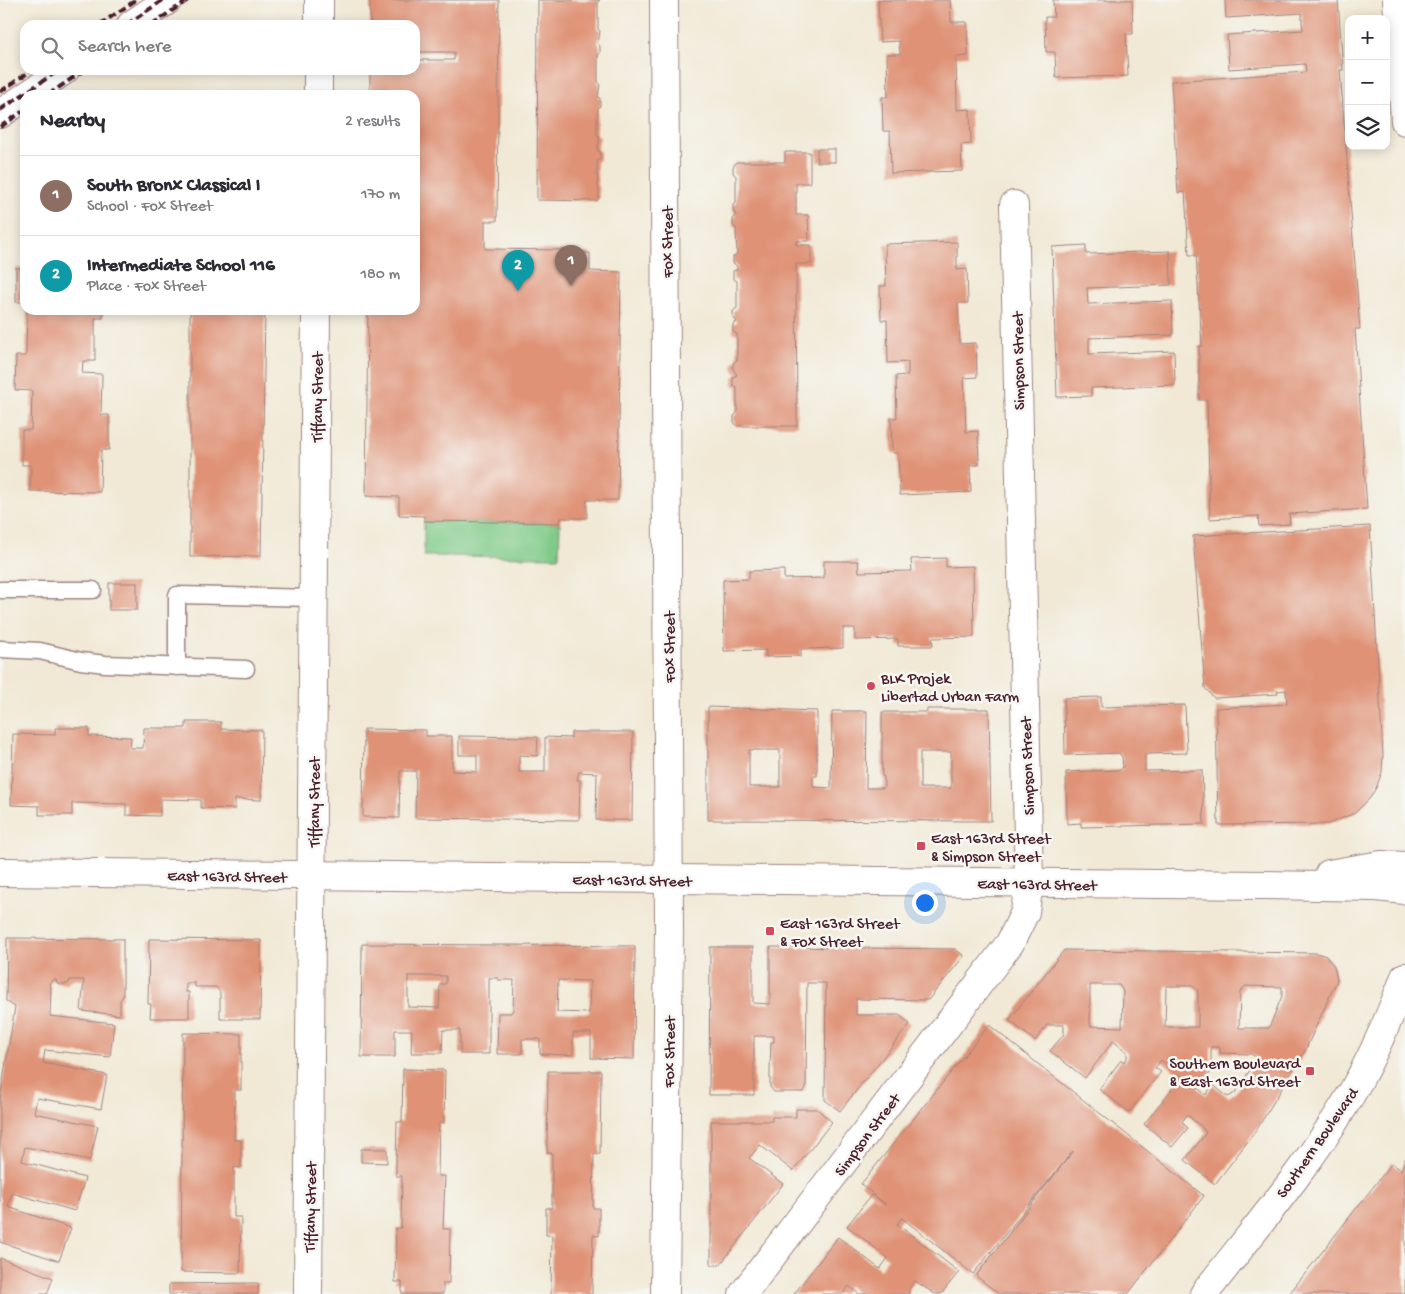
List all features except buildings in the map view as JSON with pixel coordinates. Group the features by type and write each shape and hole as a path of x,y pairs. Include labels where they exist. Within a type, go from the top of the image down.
{"street":[{"path":"139,20 168,0"},
{"path":"319,0 319,20"},
{"name":"Fox Street","path":"664,0 669,880 664,1294"},
{"path":"1397,0 1405,120"},
{"path":"35,90 58,75"},
{"path":"318,75 318,90"},
{"path":"0,114 20,100"},
{"name":"Simpson Street","path":"743,1294 1010,943 1026,912 1029,883 1014,204"},
{"name":"Tiffany Street","path":"308,1294 313,876 316,315"},
{"name":"East 163rd Street","path":"1264,886 1381,865 1405,866"},
{"name":"East 163rd Street","path":"0,872 1376,887 1405,890"},
{"name":"Southern Boulevard","path":"1204,1294 1303,1166 1347,1102 1378,1042 1405,977"}],"lane":[{"path":"0,590 94,590"},
{"path":"177,667 177,595 315,598"},
{"path":"0,649 40,651 98,663 246,669"}],"green space":[{"path":"424,521 560,523 559,557 424,556"}],"railway":[{"path":"106,20 136,0"},
{"path":"133,20 163,0"},
{"path":"158,20 188,0"},
{"path":"0,92 25,75"},
{"path":"30,90 52,75"},
{"path":"55,90 77,75"},
{"path":"0,110 20,96"},
{"path":"0,127 20,113"}],"place":[{"name":"South Bronx Classical I","path":"571,286"},
{"name":"Intermediate School 116","path":"518,291"},
{"name":"BLK Projek Libertad Urban Farm","path":"871,686"},
{"name":"East 163rd Street & Simpson Street","path":"921,846"},
{"name":"East 163rd Street & Fox Street","path":"770,931"},
{"name":"Southern Boulevard & East 163rd Street","path":"1310,1071"}]}
